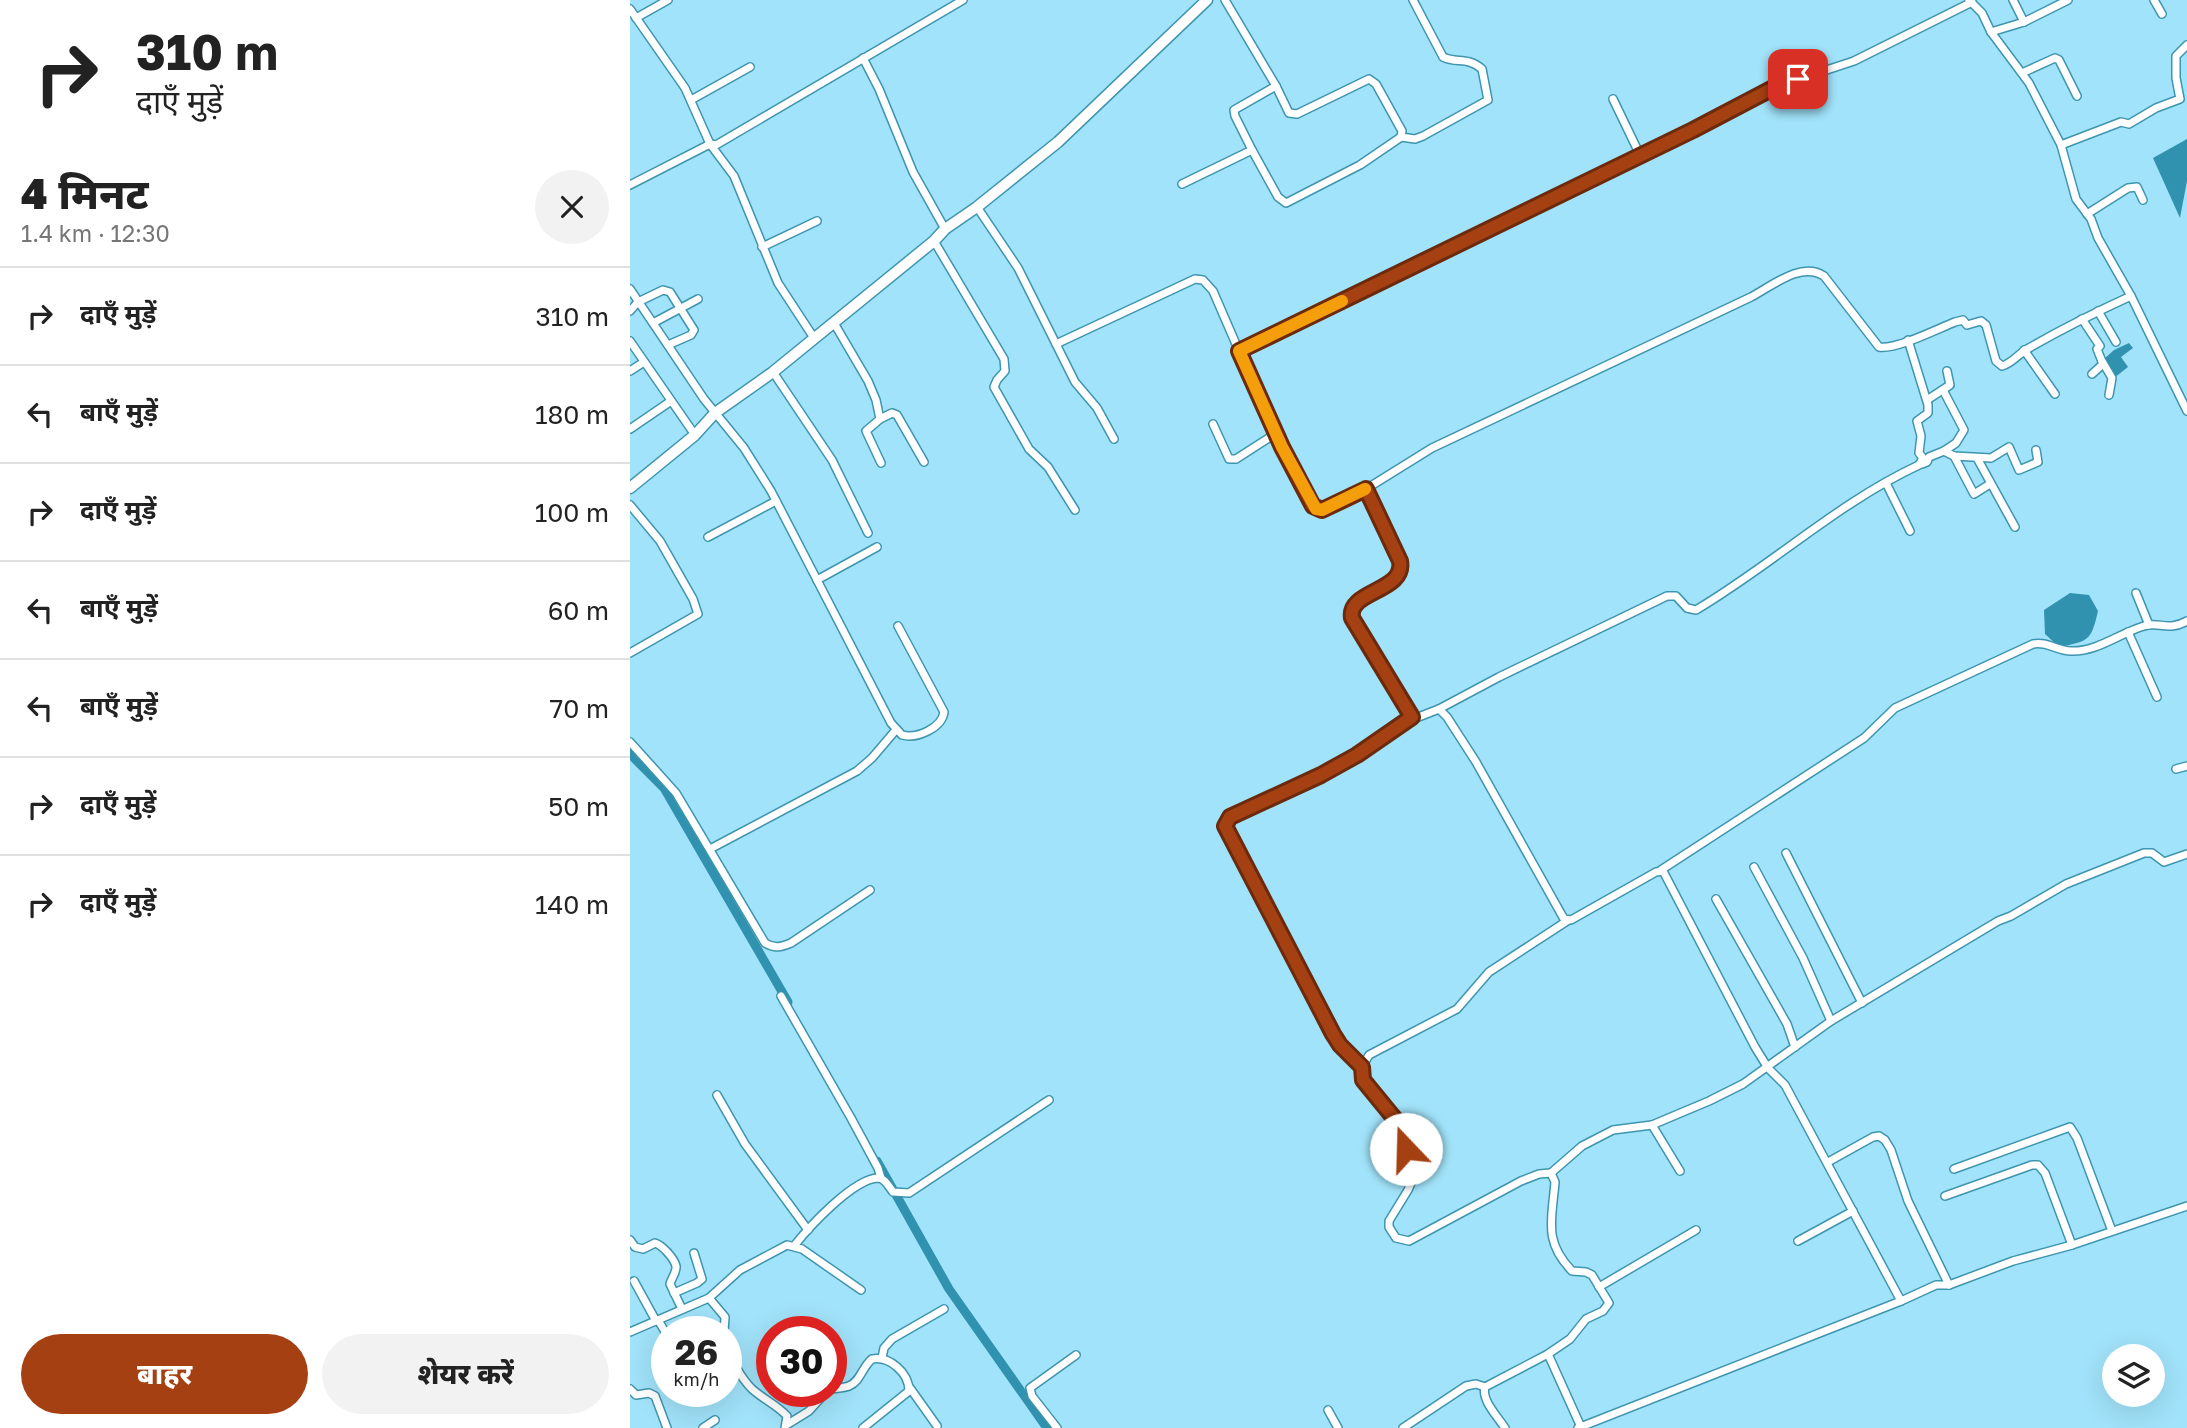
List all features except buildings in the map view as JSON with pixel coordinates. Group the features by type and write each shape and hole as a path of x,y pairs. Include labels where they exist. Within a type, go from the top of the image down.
{"street":[{"path":"636,18 668,0"},
{"path":"630,185 710,144 716,145 963,0"},
{"path":"1225,0 1276,86 1285,108 1292,115 1363,80 1373,80 1402,131 1401,137"},
{"path":"1276,86 1234,110 1278,197 1286,203 1360,165 1401,137 1415,139 1423,136 1488,100 1482,69 1468,60 1447,60 1443,57 1413,0"},
{"path":"2013,0 2024,22"},
{"path":"1991,32 2024,22 2068,0"},
{"path":"2154,0 2162,14"},
{"path":"1239,351 1775,87 1854,61 1970,1 1982,13 1991,32 2022,73 2061,145 2076,199 2087,214 2131,296 2187,411"},
{"path":"630,488 695,435 715,413 773,372 934,241 945,229 1058,142 1202,3"},
{"path":"630,9 691,100 710,144 734,176 778,284 814,338"},
{"path":"2061,145 2121,122 2129,124 2156,108 2180,99 2176,56 2187,45"},
{"path":"863,58 879,89 913,172 945,229"},
{"path":"2022,73 2055,58 2063,62 2077,96"},
{"path":"691,100 750,67"},
{"path":"1613,99 1640,155"},
{"path":"1182,184 1252,150"},
{"path":"2087,214 2128,188 2137,187 2143,200"},
{"path":"977,207 1017,268 1075,382 1097,408 1114,439"},
{"path":"762,247 817,221"},
{"path":"934,241 1004,359 1005,371 994,387 1029,449 1048,467 1075,510"},
{"path":"1056,344 1195,279 1203,280 1209,284 1275,434 1316,509 1322,510 1366,489 1432,448 1800,271 1812,270 1824,276 1879,347 1899,346 1955,322 1963,320 1967,325 1982,321 1986,325 1998,365 2006,365 2024,350 2131,296"},
{"path":"630,289 715,413 744,447 776,501 895,731 902,735 915,736 940,722 944,712 898,626"},
{"path":"630,311 639,302 666,289 694,327 694,332 668,345"},
{"path":"653,323 698,299"},
{"path":"2098,312 2116,342"},
{"path":"2081,319 2099,346 2097,349 2112,378 2109,395"},
{"path":"834,323 868,381 880,419"},
{"path":"1908,340 1927,400 1928,413 1917,421 1921,436 1919,453 1923,458 1922,464"},
{"path":"630,341 695,435"},
{"path":"2024,350 2055,394"},
{"path":"2092,373 2103,364 2102,360"},
{"path":"630,372 644,362"},
{"path":"1927,400 1950,385 1947,371"},
{"path":"773,372 832,460 868,533"},
{"path":"1362,1067 1333,1034 1225,826 1230,817 1357,755 1412,717 1439,709 1667,596 1676,596 1687,608 1696,610 1752,575 1855,501 1956,443 1964,430 1943,390"},
{"path":"630,429 671,401"},
{"path":"881,463 866,431 892,413 897,415 924,462"},
{"path":"1213,424 1229,459 1236,459 1275,434"},
{"path":"1944,451 1954,456 1991,458 2009,447 2019,470 2038,462 2036,450"},
{"path":"1954,456 1974,494 1990,484"},
{"path":"1977,458 2015,527"},
{"path":"1886,483 1910,531"},
{"path":"1366,489 1401,567 1379,590 1353,605 1352,618 1412,717"},
{"path":"708,537 776,501"},
{"path":"630,505 660,541 698,614 630,653"},
{"path":"817,580 877,547"},
{"path":"2136,593 2149,625"},
{"path":"2187,621 2173,627 2149,625 2096,646 2074,651 2033,644 1902,704 1856,744 1661,870 1567,921 1489,972 1457,1009 1369,1055 1362,1067 1363,1080 1399,1124 1411,1167 1411,1183 1389,1221 1389,1227 1396,1238 1409,1241 1521,1181 1550,1173 1581,1146 1612,1130 1653,1125 1731,1091 1768,1068 1831,1021 1998,921 2066,884 2144,853 2152,853 2164,862 2187,855"},
{"path":"2128,632 2157,697"},
{"path":"1439,709 1476,762 1561,916 1567,921"},
{"path":"710,849 856,771 872,758 895,731"},
{"path":"630,742 671,786 765,943 771,947 791,943 870,890"},
{"path":"2176,769 2187,766"},
{"path":"1786,853 1862,1003"},
{"path":"1754,867 1803,958 1831,1021"},
{"path":"1661,870 1768,1068 1785,1085 1828,1162 1901,1301"},
{"path":"1716,899 1787,1024 1795,1047"},
{"path":"781,996 878,1168 881,1178 897,1193 914,1190 1049,1100"},
{"path":"717,1095 745,1144 807,1230"},
{"path":"1653,1125 1680,1171"},
{"path":"1954,1168 2070,1127 2077,1138 2112,1231"},
{"path":"1828,1162 1873,1137 1879,1136 1885,1140 1920,1229 1949,1285"},
{"path":"1945,1196 2032,1165 2038,1166 2045,1173 2072,1245"},
{"path":"1505,1428 1485,1398 1485,1387 1548,1354 1570,1339 1586,1320 1607,1308 1609,1303 1589,1273 1572,1271 1553,1244 1555,1182 1550,1173"},
{"path":"794,1246 807,1230 850,1190 881,1178"},
{"path":"1548,1354 1580,1427 1936,1285 1949,1285 2013,1261 2072,1245 2187,1206"},
{"path":"1798,1241 1853,1211"},
{"path":"1599,1287 1696,1230"},
{"path":"630,1240 635,1247 643,1250 655,1243 661,1245 677,1269 670,1281 682,1309"},
{"path":"666,1316 709,1298 740,1270 788,1245 802,1249 861,1290"},
{"path":"674,1293 702,1279 694,1253"},
{"path":"635,1281 655,1316"},
{"path":"709,1298 724,1316"},
{"path":"882,1358 884,1348 892,1339 944,1310"},
{"path":"630,1332 651,1323"},
{"path":"1057,1428 1032,1396 1030,1388 1076,1354"},
{"path":"847,1386 858,1379 868,1362 882,1358 893,1363 937,1426"},
{"path":"742,1373 748,1383 788,1416 787,1426"},
{"path":"1403,1428 1466,1386 1476,1384 1485,1387"},
{"path":"863,1428 907,1394 910,1388"},
{"path":"630,1389 636,1395 649,1393 655,1396 667,1428"},
{"path":"787,1426 813,1407"},
{"path":"1328,1410 1338,1428"},
{"path":"703,1428 715,1420"}],"water":[{"path":"2187,139 2187,181 2180,218 2153,158"},
{"path":"2129,343 2133,348 2121,357 2128,367 2114,378 2103,360 2114,350"},
{"path":"2070,593 2089,595 2098,611 2087,638 2059,647 2045,634 2044,610"}],"waterway":[{"path":"630,754 664,788 788,1002"},
{"path":"877,1161 949,1289 1047,1428"}],"slow traffic":[{"path":"1342,301 1239,351 1282,447 1313,506 1322,510 1365,489"}],"route":[{"path":"1406,1149 1399,1124 1363,1080 1362,1067 1333,1034 1225,826 1230,817 1321,775 1357,755 1412,717 1352,618 1351,610 1357,601 1379,590 1398,573 1400,561 1366,489 1322,510 1313,506 1282,447 1239,351 1693,130 1775,87 1798,79"}]}
